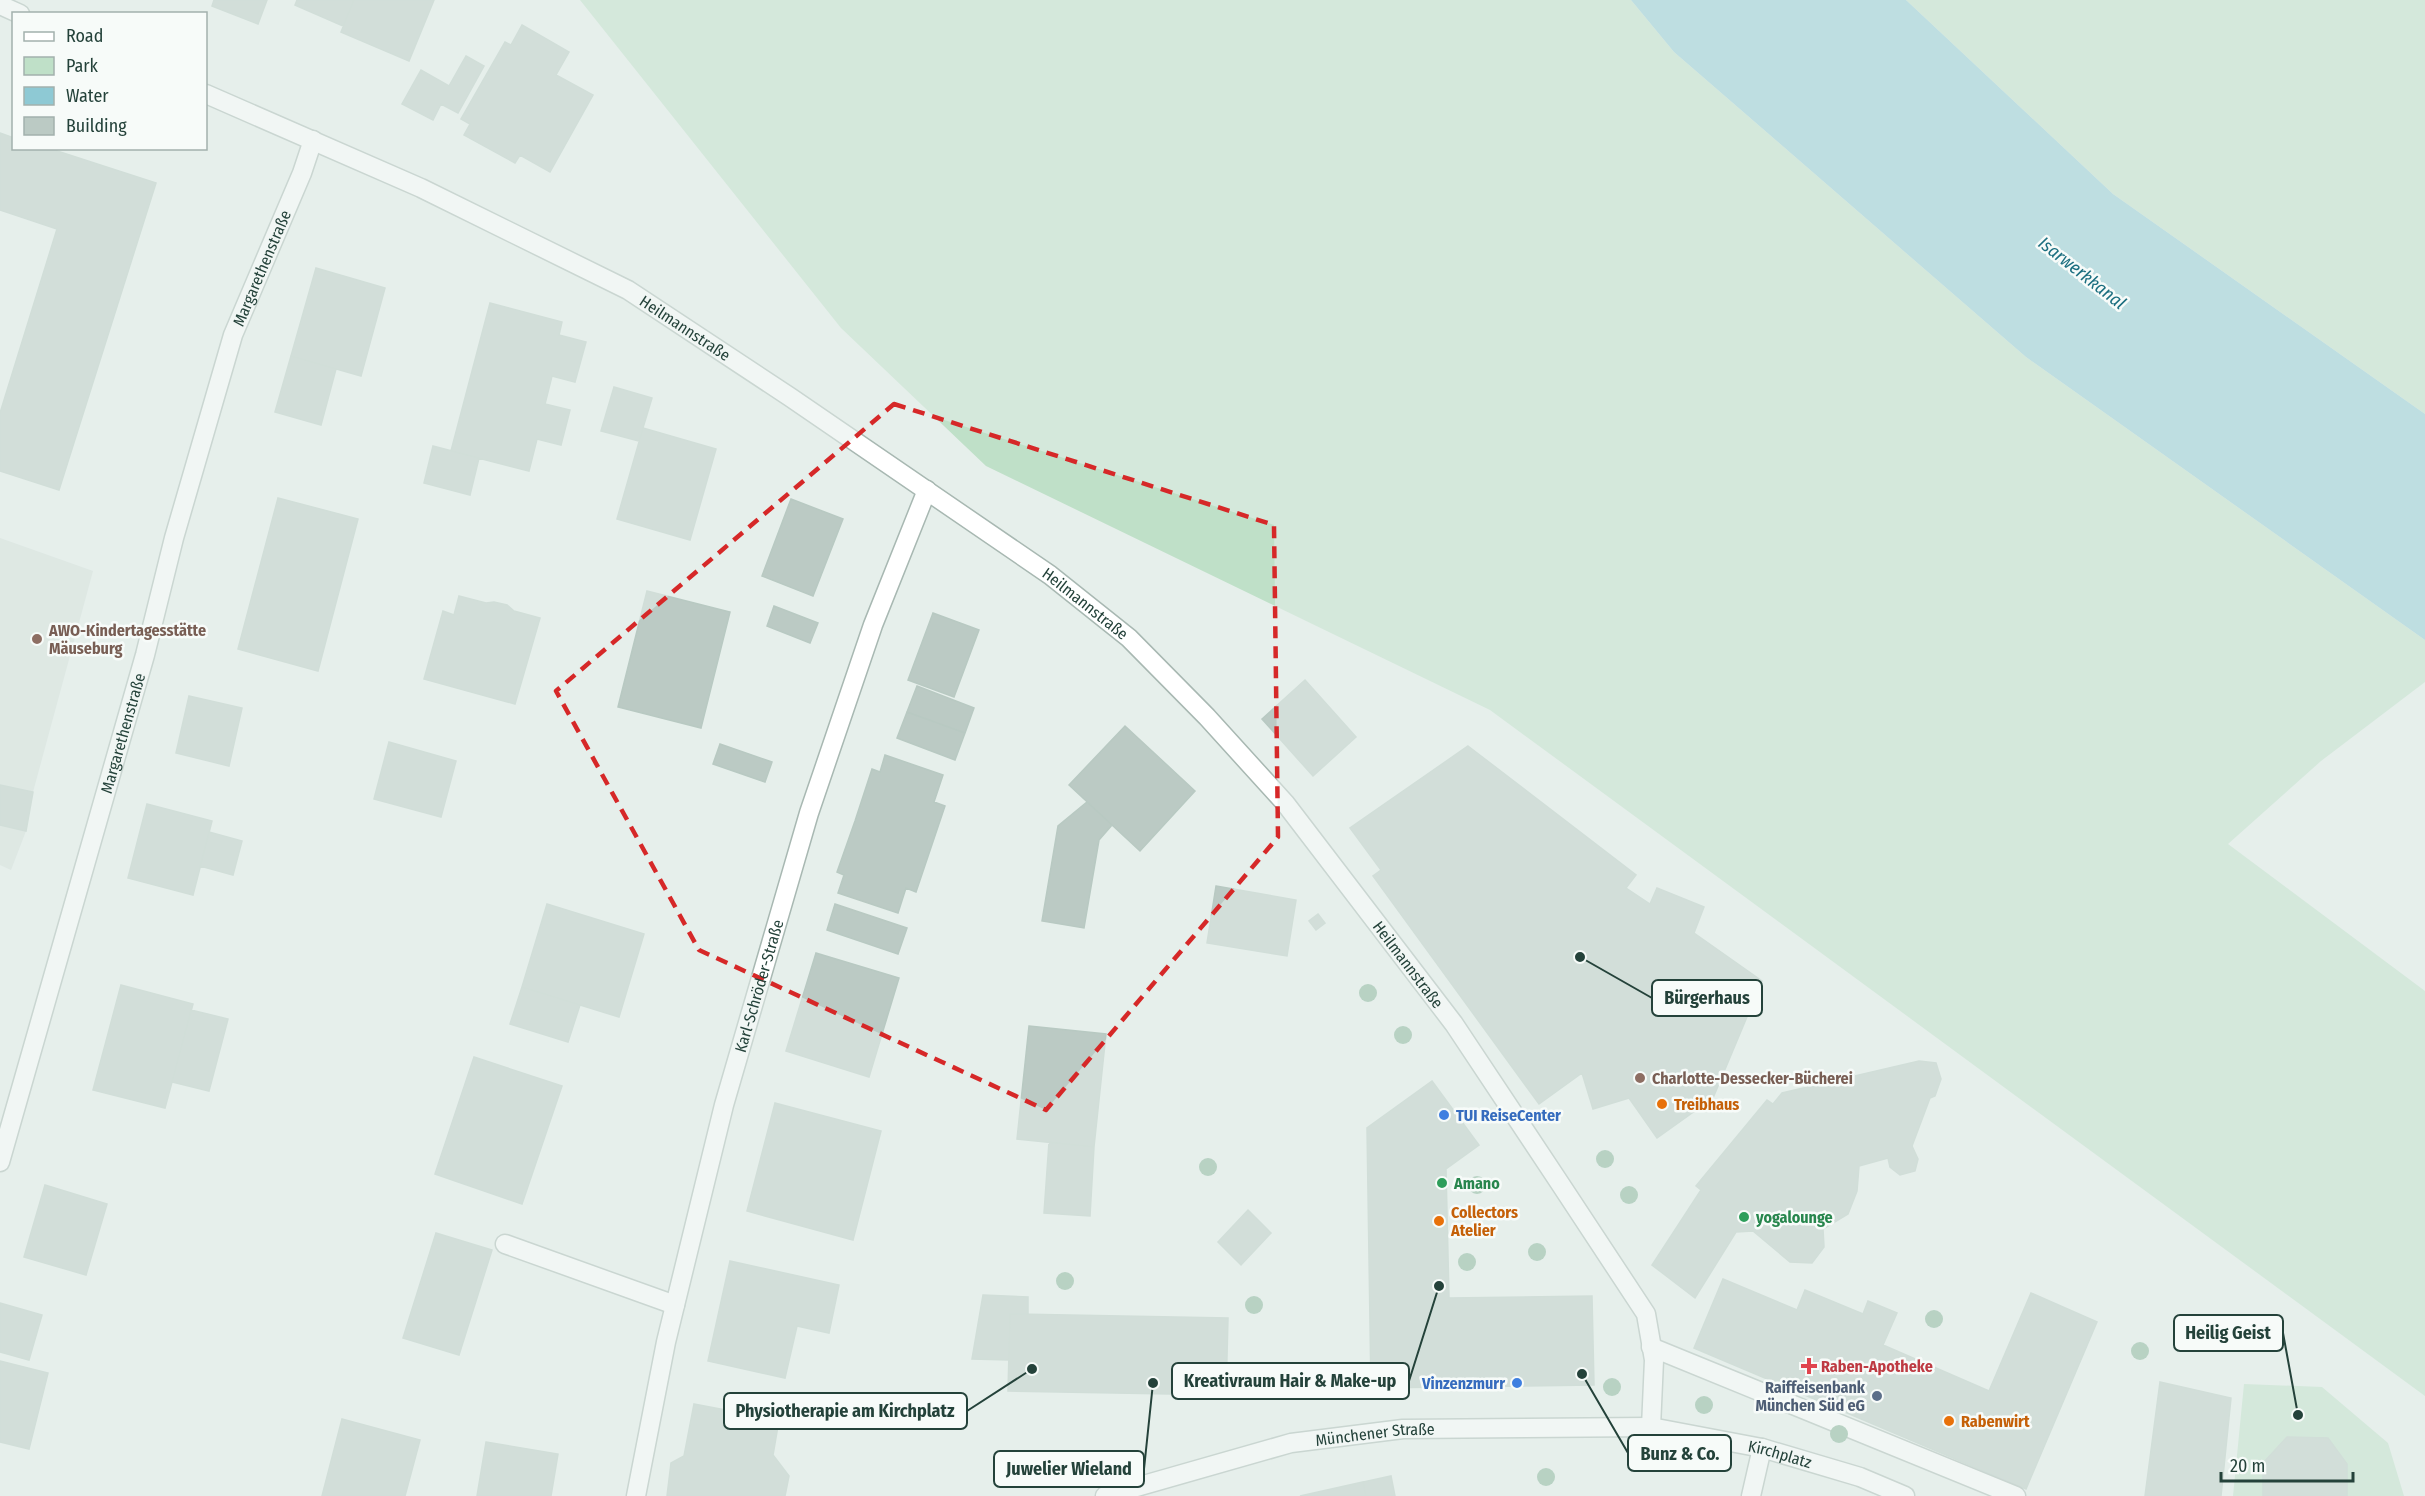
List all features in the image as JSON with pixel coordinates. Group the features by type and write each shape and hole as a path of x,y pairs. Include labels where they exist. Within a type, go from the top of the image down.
{"street":[{"path":"0,5 16,12"},
{"name":"Heilmannstraße","path":"207,94 421,188 628,290 1050,575 1129,638 1207,717 1285,803 1454,1024 1646,1314 1654,1360 1651,1427"},
{"name":"Margarethenstraße","path":"0,1162 129,712 174,538 234,335 302,173 313,140"},
{"name":"Karl-Schröder-Straße","path":"636,1496 675,1305 724,1105 809,813 873,625 927,490"},
{"path":"506,1244 675,1305"},
{"path":"1651,1347 2016,1496"},
{"name":"Kirchplatz","path":"1651,1427 1762,1448 1860,1477 1905,1496"},
{"name":"Münchener Straße","path":"1105,1496 1291,1443 1369,1433 1402,1429 1651,1427"},
{"path":"1751,1496 1762,1448"}],"highlighted area":[{"path":"894,404 1274,525 1278,837 1046,1110 699,950 556,691"}],"shaded area":[{"name":"AWO-Kindertagesstätte Mäuseburg","path":"0,538 93,571 33,792 26,831 11,870 0,865"}],"green space":[{"path":"580,0 1631,0 1674,52 2026,357 2425,640 2425,682 2321,761 2228,844 2425,991 2425,1396 1490,710 986,466 841,328"},
{"path":"1906,0 2425,0 2425,414 2113,194"},
{"path":"2244,1384 2322,1387 2388,1443 2404,1496 2233,1496"}],"water":[{"name":"Isarwerkkanal","path":"1631,0 1906,0 2113,194 2425,414 2425,640 2026,357 1674,52"}],"building":[{"path":"214,0 267,0 258,24 212,6"},
{"path":"297,0 354,0 343,26 295,5"},
{"path":"354,0 434,0 409,61 341,32"},
{"path":"522,25 569,52 556,75 593,95 550,172 520,155 515,163 464,135 470,124 461,119 505,42 511,45"},
{"path":"466,56 484,66 458,113 441,104 433,120 402,104 421,70 449,86"},
{"path":"0,133 12,137 12,150 54,150 156,183 59,490 0,471 0,413 57,229 0,210"},
{"path":"316,268 385,288 361,376 291,356"},
{"path":"490,303 562,322 559,335 586,342 575,382 552,376 545,404 570,410 561,445 537,439 529,471 451,451"},
{"path":"291,356 336,369 321,425 275,412"},
{"path":"614,387 652,398 639,441 601,431"},
{"path":"643,428 716,449 690,540 617,519"},
{"path":"433,446 479,458 470,495 424,483"},
{"path":"278,498 358,519 318,671 238,649"},
{"path":"791,499 843,519 813,596 762,576"},
{"path":"647,591 730,612 701,728 618,707"},
{"path":"459,596 486,603 507,605 514,611 540,618 515,704 424,679 443,611 454,615"},
{"path":"774,606 818,623 810,643 767,626"},
{"path":"933,613 979,630 954,697 908,680"},
{"path":"1305,680 1356,737 1313,776 1262,719"},
{"path":"917,686 974,708 965,733 907,712"},
{"path":"189,696 242,708 229,766 176,753"},
{"path":"907,712 965,733 955,760 897,738"},
{"path":"1125,726 1195,791 1140,851 1069,785"},
{"path":"389,742 456,761 441,817 374,799"},
{"path":"720,744 772,762 765,782 713,764"},
{"path":"1468,746 1636,875 1626,888 1650,904 1657,888 1704,907 1694,933 1762,981 1713,1098 1657,1138 1629,1098 1593,1109 1582,1073 1539,1104 1373,876 1381,870 1350,828"},
{"path":"885,755 943,775 934,802 945,806 916,892 906,888 898,913 838,893 844,875 837,872 872,769 880,772"},
{"path":"0,785 33,792 26,831 0,825"},
{"path":"1087,802 1112,825 1099,840 1084,928 1042,921 1058,826"},
{"path":"147,804 212,821 193,895 128,878"},
{"path":"209,832 242,841 233,875 200,866"},
{"path":"1216,886 1296,900 1287,956 1207,943"},
{"path":"547,904 644,934 619,1017 522,987"},
{"path":"835,904 907,928 898,954 827,930"},
{"path":"1318,914 1325,923 1316,930 1309,921"},
{"path":"816,953 899,978 869,1077 786,1051"},
{"path":"121,985 193,1004 165,1108 93,1090"},
{"path":"522,987 580,1005 568,1042 510,1024"},
{"path":"191,1010 228,1019 209,1091 172,1082"},
{"path":"1029,1026 1106,1034 1094,1147 1017,1139"},
{"path":"474,1057 562,1086 522,1204 435,1174"},
{"path":"1919,1061 1936,1063 1941,1079 1935,1096 1930,1098 1912,1146 1918,1159 1915,1171 1900,1175 1890,1167 1888,1158 1859,1166 1857,1191 1848,1214 1823,1229 1824,1247 1812,1263 1790,1262 1753,1231 1736,1232 1695,1298 1652,1265 1701,1190 1696,1186 1767,1100 1773,1104 1782,1093"},
{"path":"1432,1081 1479,1145 1446,1169 1449,1298 1592,1296 1594,1385 1371,1388 1367,1128"},
{"path":"775,1103 881,1131 853,1240 747,1211"},
{"path":"1049,1142 1094,1147 1090,1216 1044,1213"},
{"path":"45,1185 107,1204 86,1275 24,1257"},
{"path":"1248,1210 1271,1233 1241,1265 1218,1242"},
{"path":"436,1233 492,1250 459,1355 403,1338"},
{"path":"730,1261 839,1285 829,1333 797,1326 785,1378 708,1361"},
{"path":"1723,1279 1797,1310 1805,1290 1863,1314 1868,1301 1897,1313 1883,1345 1989,1391 2031,1293 2097,1322 2026,1489 1694,1348"},
{"path":"983,1295 1028,1297 1028,1314 1010,1314 1009,1360 972,1359"},
{"path":"0,1303 42,1315 29,1360 0,1352"},
{"path":"1010,1314 1228,1318 1226,1395 1008,1391"},
{"path":"0,1361 48,1373 29,1449 0,1442"},
{"path":"2160,1382 2231,1398 2221,1496 2145,1496"},
{"path":"694,1404 779,1420 773,1455 789,1476 785,1496 667,1496 671,1463 684,1456"},
{"path":"342,1419 420,1440 405,1496 322,1496"},
{"path":"2287,1437 2328,1438 2347,1464 2347,1496 2263,1496 2263,1463"},
{"path":"486,1442 558,1454 551,1496 477,1496"},
{"path":"1391,1476 1395,1496 1366,1496 1363,1482"},
{"path":"1363,1482 1366,1496 1300,1496"}],"place":[{"name":"AWO-Kindertagesstätte Mäuseburg","path":"37,639"},
{"name":"Bürgerhaus","path":"1580,957"},
{"name":"Charlotte-Dessecker-Bücherei","path":"1640,1078"},
{"name":"Treibhaus","path":"1662,1104"},
{"name":"TUI ReiseCenter","path":"1444,1115"},
{"name":"Amano","path":"1442,1183"},
{"name":"yogalounge","path":"1744,1217"},
{"name":"Collectors Atelier","path":"1439,1221"},
{"name":"Kreativraum Hair & Make-up","path":"1439,1286"},
{"name":"Raben-Apotheke","path":"1809,1366"},
{"name":"Physiotherapie am Kirchplatz","path":"1032,1369"},
{"name":"Bunz & Co.","path":"1582,1374"},
{"name":"Juwelier Wieland","path":"1153,1383"},
{"name":"Vinzenzmurr","path":"1517,1383"},
{"name":"Raiffeisenbank München Süd eG","path":"1877,1396"},
{"name":"Heilig Geist","path":"2298,1415"},
{"name":"Rabenwirt","path":"1949,1421"}]}
